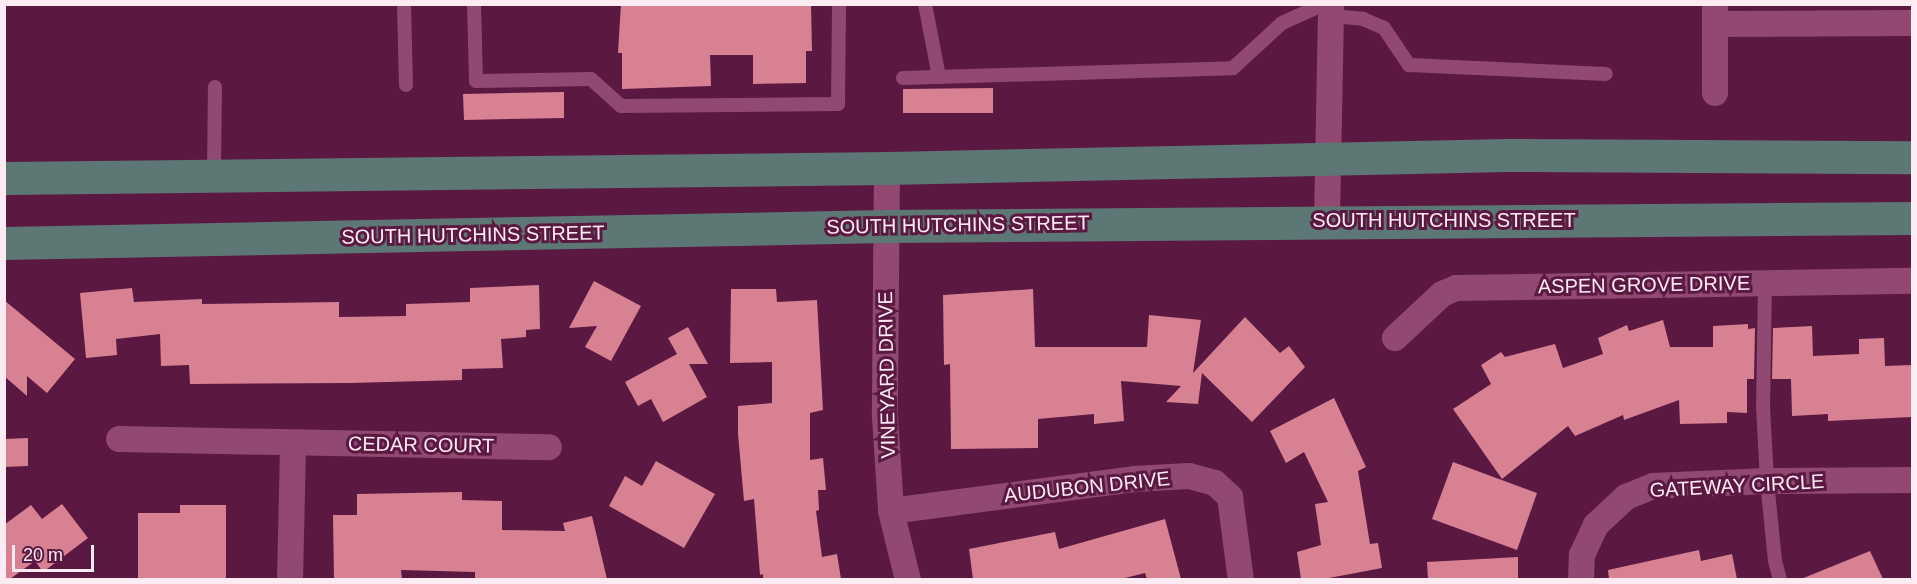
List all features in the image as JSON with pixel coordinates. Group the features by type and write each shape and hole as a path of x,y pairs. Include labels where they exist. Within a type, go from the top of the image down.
{"main road":[{"path":"4,178 214,178 887,168 1329,158 1912,157"},
{"name":"SOUTH HUTCHINS STREET","path":"4,243 886,225 1327,220 1912,218"}],"street":[{"path":"1327,220 1329,8"},
{"path":"1715,93 1715,14 1912,23"},
{"name":"VINEYARD DRIVE","path":"887,168 885,417 891,511 908,579"},
{"name":"ASPEN GROVE DRIVE","path":"1395,338 1442,294 1456,288 1912,281"},
{"name":"CEDAR COURT","path":"119,439 549,447"},
{"path":"290,579 293,442"},
{"name":"AUDUBON DRIVE","path":"891,511 1134,479 1189,476 1215,483 1230,497 1241,579"},
{"name":"GATEWAY CIRCLE","path":"1581,579 1582,555 1596,525 1626,497 1653,486 1767,481 1912,480"}],"lane":[{"path":"404,4 406,85"},
{"path":"474,4 476,81 591,79 621,106 838,104 839,4"},
{"path":"925,4 939,77"},
{"path":"903,78 1233,68 1282,23 1329,8 1384,28 1409,65 1606,74"},
{"path":"214,87 214,178"},
{"path":"1765,283 1763,407 1767,481 1775,561 1780,579"}],"building":[{"path":"621,4 811,4 812,51 806,51 806,83 753,84 753,55 710,55 711,86 622,89 622,53 618,53"},
{"path":"993,88 993,113 903,113 903,89"},
{"path":"564,92 564,118 464,120 463,94"},
{"path":"594,281 641,306 611,361 585,347 597,326 569,328"},
{"path":"539,285 540,329 526,330 526,337 501,339 503,368 462,369 462,380 350,383 190,384 189,365 161,366 160,334 116,339 117,355 86,358 80,293 132,288 134,302 202,299 202,304 339,302 339,317 406,316 406,304 470,302 470,288"},
{"path":"731,289 776,289 777,302 817,300 823,410 810,413 810,460 823,458 826,490 818,490 819,510 816,511 822,557 837,554 841,579 763,579 763,574 760,575 754,499 744,501 738,406 772,403 772,362 730,363"},
{"path":"1033,289 1035,347 1147,347 1149,315 1201,320 1193,373 1245,317 1280,353 1289,346 1305,367 1252,422 1202,373 1198,404 1166,402 1181,386 1121,381 1124,421 1094,424 1094,414 1038,419 1038,448 951,449 950,364 944,365 943,295"},
{"path":"4,300 75,359 47,393 27,376 27,396 4,376"},
{"path":"1663,320 1670,347 1713,347 1713,326 1748,324 1748,329 1755,328 1754,379 1747,379 1747,413 1727,412 1727,423 1680,424 1679,400 1624,420 1623,415 1575,436 1568,426 1502,479 1453,409 1491,384 1481,365 1501,352 1505,357 1555,344 1563,368 1603,354 1598,338 1627,325 1629,331"},
{"path":"1812,326 1813,356 1859,354 1859,339 1884,338 1885,366 1912,365 1912,417 1828,421 1828,414 1792,416 1791,379 1772,379 1773,328"},
{"path":"688,327 708,364 689,364 707,397 663,422 651,399 638,406 625,382 677,354 668,338"},
{"path":"1334,398 1366,467 1358,471 1370,544 1378,543 1382,568 1324,579 1301,579 1297,552 1321,545 1315,504 1328,502 1304,452 1286,463 1270,431"},
{"path":"28,438 28,466 4,467 4,439"},
{"path":"656,461 715,494 684,548 609,506 625,476 642,486"},
{"path":"1453,462 1537,493 1517,550 1432,519"},
{"path":"462,492 462,500 502,501 502,530 565,531 563,523 592,516 607,579 475,579 475,572 401,570 402,579 334,579 333,515 357,515 357,494"},
{"path":"62,504 88,538 43,572 35,561 10,579 4,579 4,525 31,505 42,519"},
{"path":"180,505 226,505 226,579 138,579 138,513 180,513"},
{"path":"1165,519 1181,579 1147,579 1145,573 1121,579 973,579 969,549 1055,532 1059,549"},
{"path":"1699,550 1701,561 1732,554 1737,579 1609,579 1608,570"},
{"path":"1870,551 1883,579 1801,579"},
{"path":"1518,557 1518,579 1428,579 1427,562"}]}
